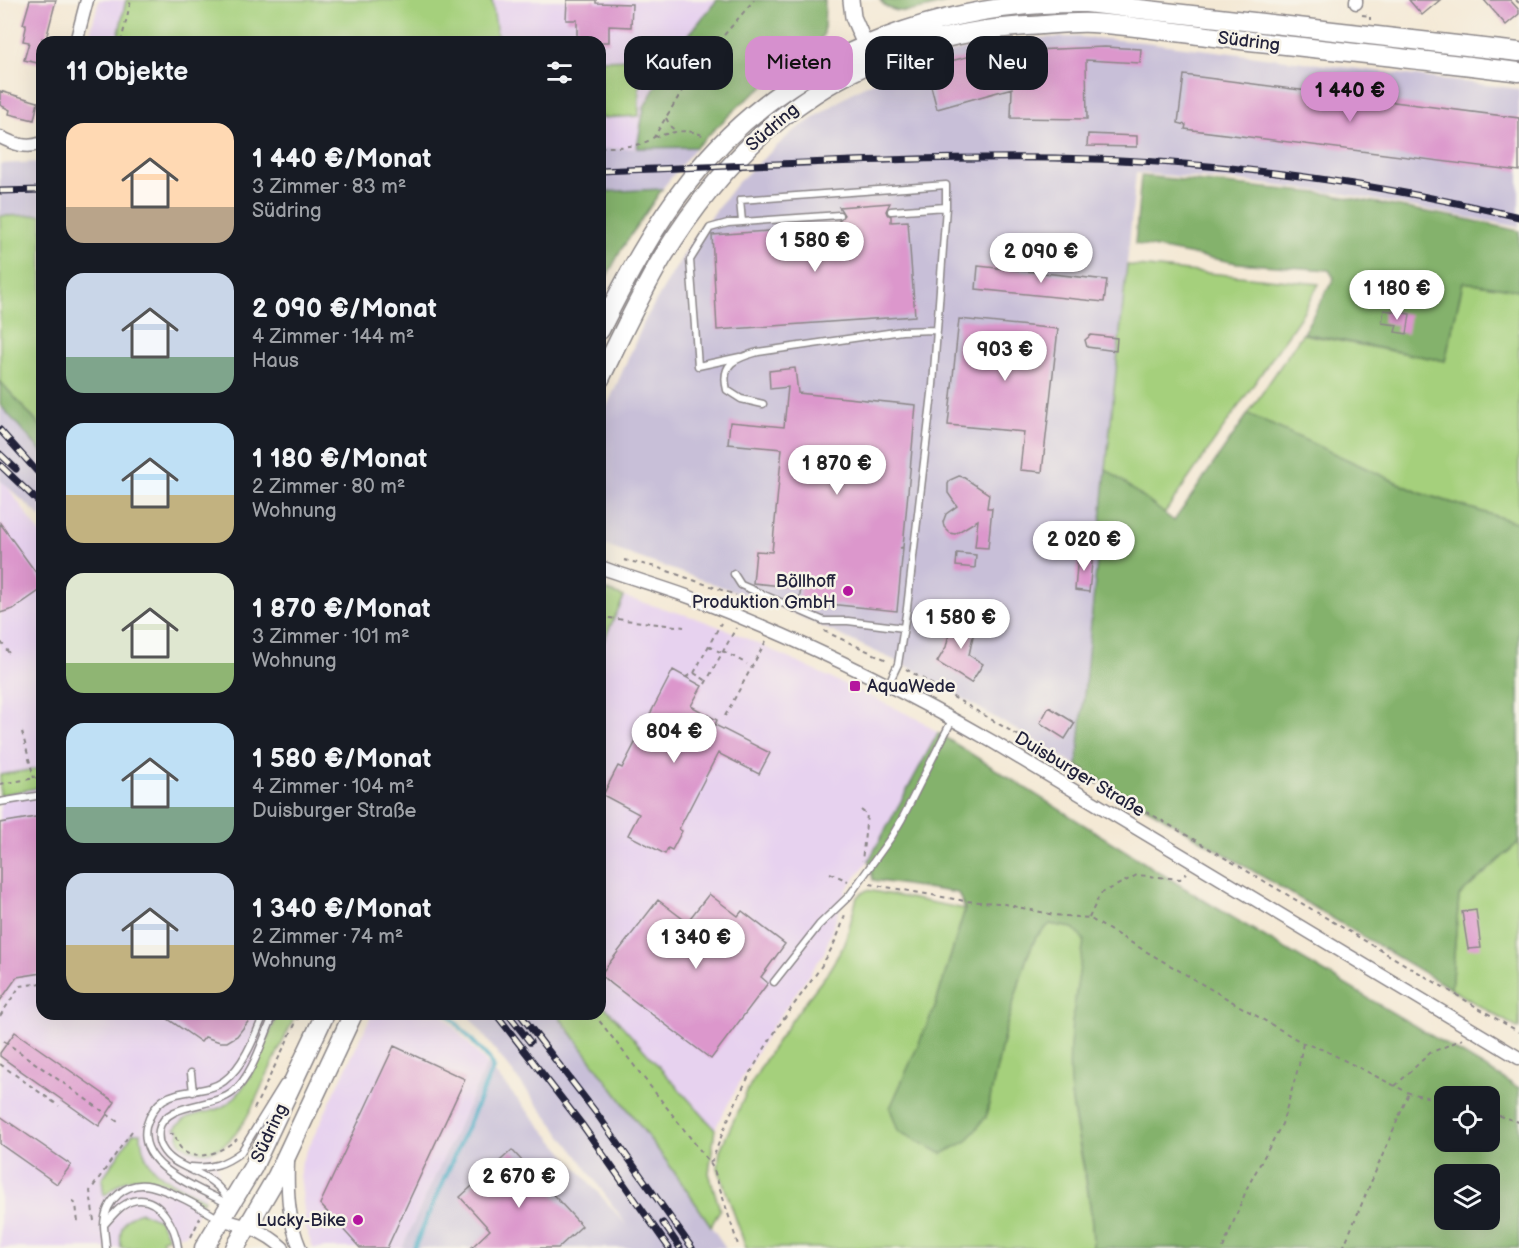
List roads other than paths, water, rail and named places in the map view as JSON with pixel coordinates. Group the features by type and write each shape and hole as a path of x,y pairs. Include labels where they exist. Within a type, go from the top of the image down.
{"main road":[{"name":"Südring","path":"606,319 645,245 689,181 741,125 784,91 828,64 864,45 926,22 983,9 1051,2 1097,4 1519,52"},
{"name":"Südring","path":"954,37 993,28 1090,23 1519,72"},
{"name":"Südring","path":"606,367 638,301 663,257 726,171 766,130 803,100 865,66"},
{"name":"Südring","path":"196,1245 226,1212 253,1167 321,1020"},
{"name":"Südring","path":"235,1248 288,1153 350,1020"}],"street":[{"path":"78,36 87,0"},
{"path":"851,0 854,17 864,45"},
{"path":"0,137 16,146 36,146"},
{"name":"Duisburger Straße","path":"606,569 771,630 888,685 952,719 1519,1058"},
{"path":"288,1153 287,1192 292,1227 300,1248"},
{"path":"226,1212 268,1236 283,1248"}],"lane":[{"path":"742,222 740,200 946,184 933,385 904,628 898,664 888,685"},
{"path":"891,211 946,207"},
{"path":"839,215 742,222 710,228 690,260 699,366 758,352 902,331 935,330"},
{"path":"740,357 731,362 726,370 727,390 741,399 763,404"},
{"path":"734,574 741,585 824,621 848,621 904,628"},
{"path":"774,982 819,925 849,896 902,819 952,719"},
{"path":"0,802 36,796"},
{"path":"226,1212 165,1169 152,1157 145,1132 148,1119 162,1101 213,1087 226,1079 242,1059 261,1020"},
{"path":"226,1212 217,1185 207,1177 173,1161 161,1148 158,1140 159,1133 164,1119 176,1111 212,1102 232,1093 246,1076 271,1020"},
{"path":"187,1167 204,1169 213,1167 231,1160 241,1152 320,1020"},
{"path":"191,1073 193,1092"},
{"path":"106,1248 104,1226 106,1212 120,1193 138,1185 150,1186 226,1212"},
{"path":"104,1226 115,1212 133,1201 150,1203 165,1213 172,1223 178,1248"}],"waterway":[{"path":"414,1248 493,1068 489,1059 453,1020"}],"railway":[{"path":"606,171 941,158 1114,160 1231,168 1347,183 1519,217"},
{"path":"0,191 36,190"},
{"path":"0,430 36,470"},
{"path":"0,454 16,469"},
{"path":"0,465 36,499"},
{"path":"501,1020 583,1126 669,1248"},
{"path":"513,1020 530,1042"},
{"path":"525,1020 597,1114 692,1248"},
{"path":"663,1223 680,1248"}],"place":[{"name":"Böllhoff Produktion GmbH","path":"848,591"},
{"name":"AquaWede","path":"855,686"},
{"name":"Lucky-Bike","path":"358,1220"}]}
